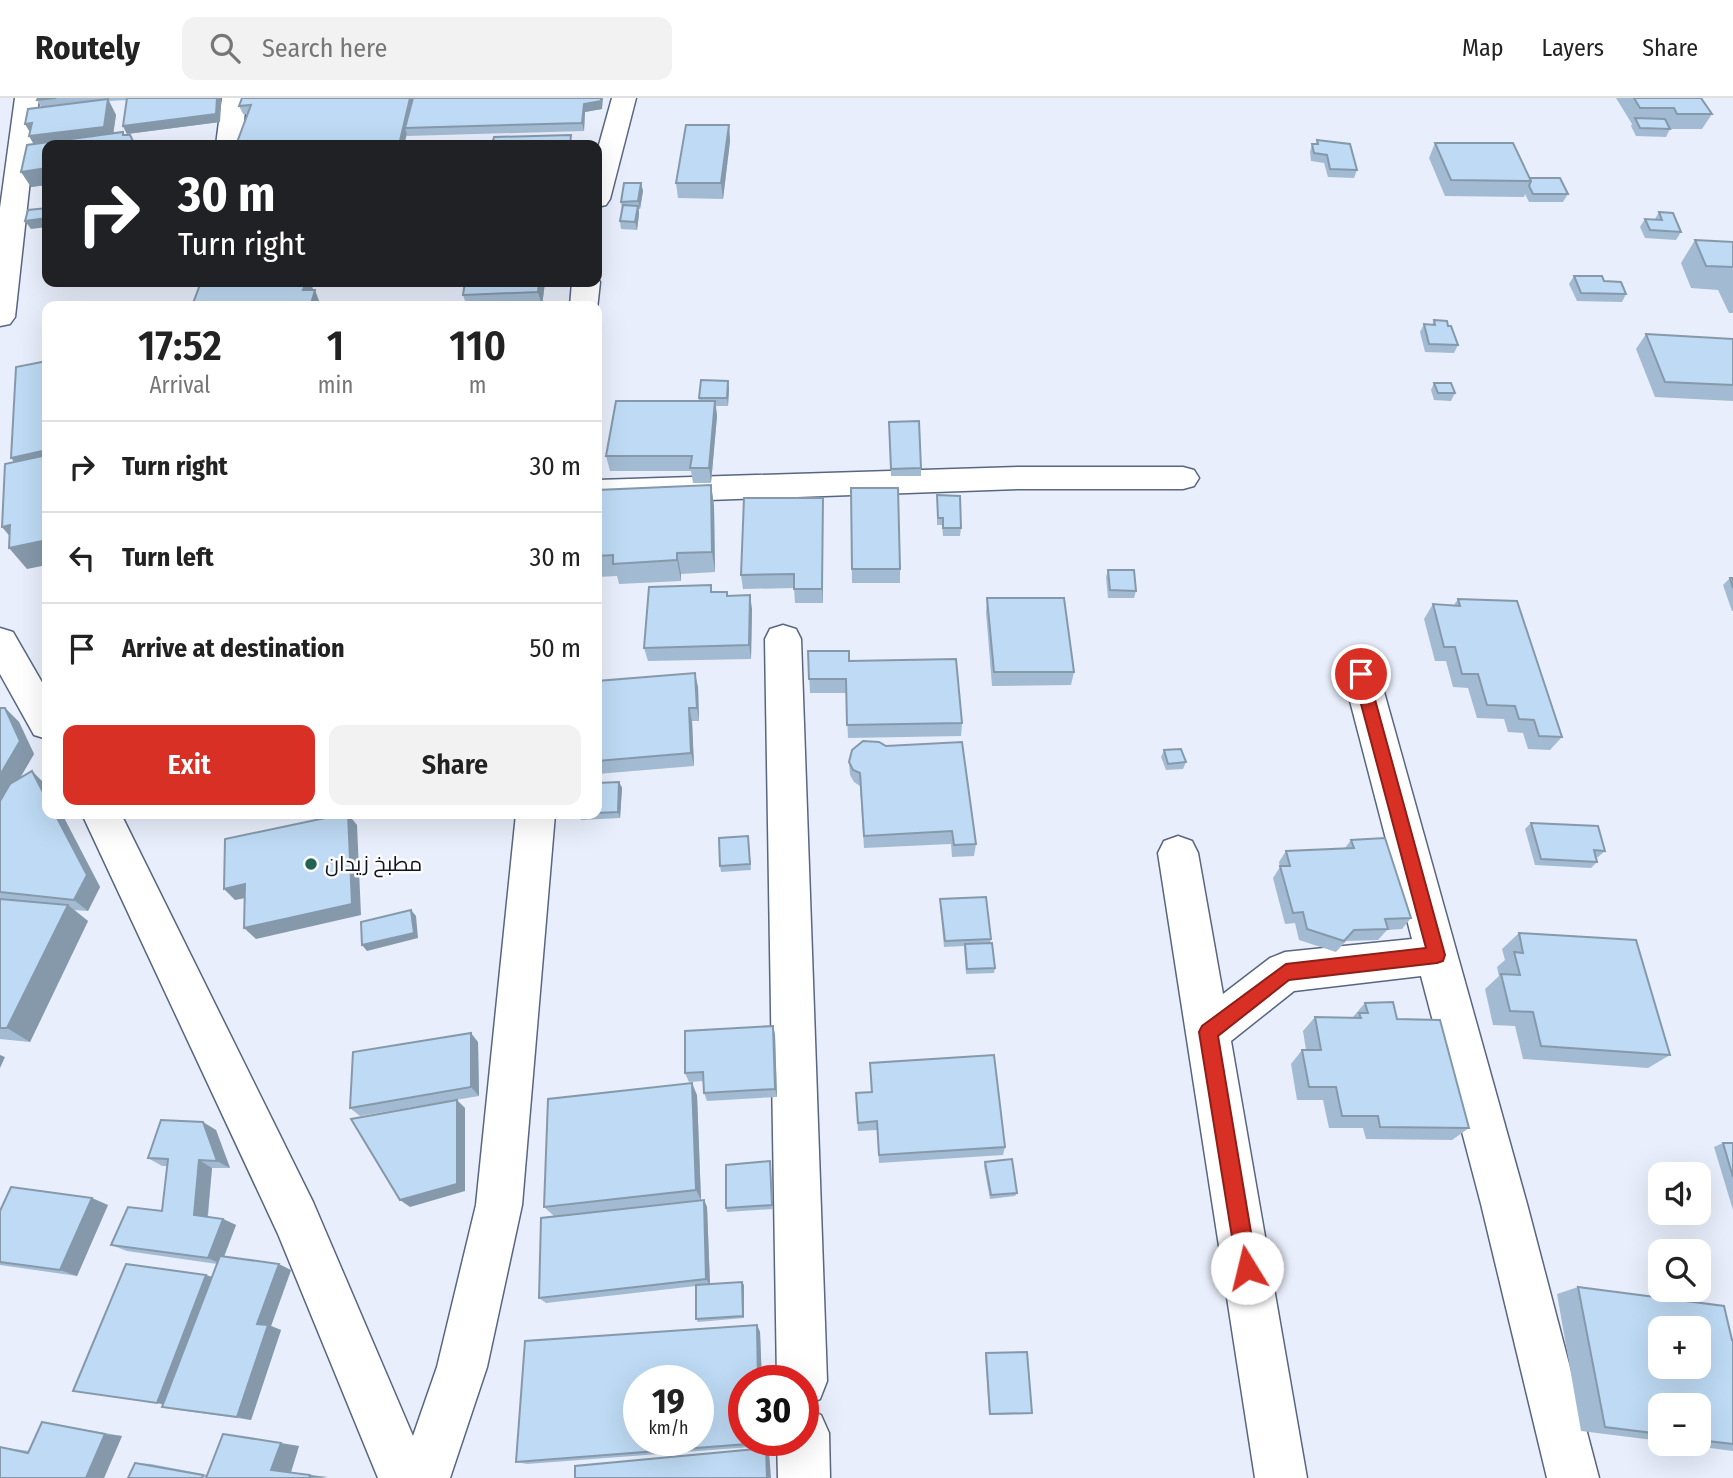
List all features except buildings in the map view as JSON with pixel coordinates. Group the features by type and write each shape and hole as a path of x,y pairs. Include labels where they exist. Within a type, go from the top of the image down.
{"street":[{"path":"0,317 27,98"},
{"path":"230,140 234,98"},
{"path":"602,180 624,98"},
{"path":"602,492 1019,478 1182,478"},
{"path":"783,639 802,1365"},
{"path":"0,642 42,715"},
{"path":"1361,674 1504,1204 1573,1478"},
{"path":"104,819 296,1219 404,1478"},
{"path":"424,1478 462,1367 499,1205 536,819"},
{"path":"1178,853 1281,1478"},
{"path":"1208,1032 1286,972 1437,955"},
{"path":"804,1456 804,1478"}],"place":[{"name":"مطبخ زيدان","path":"311,864"}],"route":[{"path":"1247,1268 1208,1032 1286,972 1437,955 1361,674"}]}
